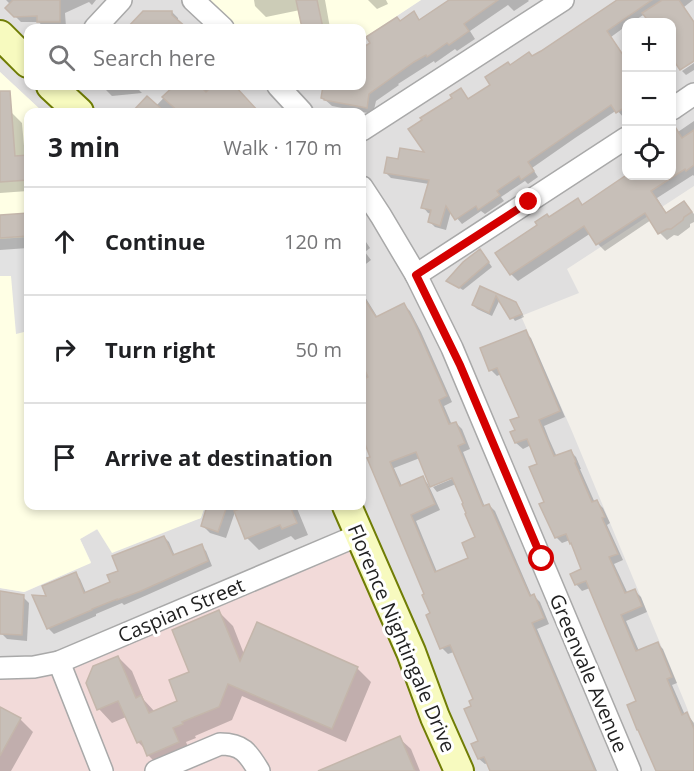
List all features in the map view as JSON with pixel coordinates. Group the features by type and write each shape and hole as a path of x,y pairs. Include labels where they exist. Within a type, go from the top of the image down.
{"street":[{"path":"99,24 121,0"},
{"path":"193,0 219,24"},
{"path":"366,127 563,0"},
{"path":"0,35 24,59"},
{"path":"55,90 75,108"},
{"path":"282,90 298,108"},
{"path":"676,106 694,94"},
{"path":"416,275 622,141"},
{"name":"Greenvale Avenue","path":"366,193 416,275 460,365 630,771"},
{"name":"Florence Nightingale Drive","path":"348,510 411,652 435,717 459,771"},
{"name":"Caspian Street","path":"0,668 34,668 59,663 358,534"},
{"path":"59,663 102,771"},
{"path":"156,771 220,744 231,744 243,749 260,771"}],"shaded area":[{"path":"0,0 194,0 220,24 24,24 24,90 285,91 366,90 366,36 421,0 694,0 694,186 567,269 579,293 521,316 571,429 694,726 694,771 459,771 60,663 0,668 0,588 25,592 91,562 80,539 98,529 200,519 203,510 366,510 366,108 39,108 0,72"},
{"path":"194,0 421,0 366,36 366,24 220,24"},
{"path":"0,72 39,108 24,108 24,510 204,510 201,518 112,553 97,529 80,539 91,563 24,592 0,588"},
{"path":"24,237 24,332 16,334 11,276 0,276 0,239"},
{"path":"360,535 459,771 0,771 0,668 35,668"}],"building":[{"path":"13,0 60,0 60,22 37,22 37,16 14,17 5,8"},
{"path":"296,0 317,0 322,24 301,24"},
{"path":"449,0 498,0 464,24 469,31 449,45 447,43 427,57 426,55 414,62 369,94 367,108 321,98 322,90 366,90 366,46 370,43 366,37 397,17 400,21 414,11 419,20"},
{"path":"617,0 652,0 626,18 622,18 622,21 607,31 622,54 622,109 616,113 611,105 528,162 534,171 521,180 519,176 497,191 500,195 478,210 476,206 455,220 446,206 440,226 428,222 431,210 421,208 429,180 384,173 387,157 398,159 400,148 424,152 408,129 422,120 420,118 452,98 450,95 461,88 468,99 490,85 485,77 508,62 510,65 529,52 532,56"},
{"path":"662,0 679,0 694,22 694,61 680,70 676,64 676,18 646,18 642,13"},
{"path":"143,11 172,11 172,15 182,24 131,24"},
{"path":"170,90 204,90 206,92 208,90 239,90 255,108 174,108 162,97"},
{"path":"0,91 10,91 15,156 24,155 24,180 0,182"},
{"path":"147,96 160,108 136,108"},
{"path":"676,128 682,138 694,130 694,165 686,171 685,169 676,175"},
{"path":"622,178 622,180 668,180 651,191 666,213 684,201 692,212 671,229 658,234 645,213 596,245 584,226 510,275 495,253 537,225 535,222 547,214 549,217 578,198 582,205"},
{"path":"24,213 24,236 0,238 0,215"},
{"path":"480,249 489,262 459,288 446,281 463,262"},
{"path":"480,286 516,302 522,314 510,319 496,296 489,313 472,305"},
{"path":"366,301 376,317 404,303 447,396 439,400 449,424 456,422 465,443 458,446 483,506 489,504 530,596 534,594 544,618 532,623 595,771 490,771 484,757 478,759 471,744 478,741 464,709 471,706 469,701 473,699 450,645 440,649 426,615 430,613 422,595 424,594 367,458 370,457 366,446 366,378 368,377 366,373","holes":["416,452 430,487 452,478 475,537 462,543 468,558 435,572 411,515 435,504 423,476 400,486 390,462"]},
{"path":"526,330 560,411 539,420 554,456 571,450 592,502 597,500 605,517 602,518 618,554 609,557 625,593 635,589 642,606 621,615 636,651 658,642 672,677 667,679 682,715 687,712 694,729 694,771 656,771 627,705 636,701 586,581 575,585 570,574 581,569 571,543 566,534 555,538 539,504 544,502 529,467 537,464 527,439 515,443 510,432 515,430 510,420 519,417 497,368 489,371 480,348"},
{"path":"206,510 226,510 218,532 201,526"},
{"path":"292,510 297,523 282,529 280,525 245,539 234,511"},
{"path":"164,536 173,555 202,544 208,561 47,629 32,595 46,596 42,586 76,572 84,593 110,582 107,575 118,571 112,556"},
{"path":"0,591 24,595 22,635 0,634"},
{"path":"219,610 240,661 257,622 358,667 332,729 228,684 219,707 173,728 179,742 147,756 141,741 137,743 118,701 97,710 86,683 93,666 118,656 136,698 141,695 149,713 177,701 169,680 189,672 172,630"},
{"path":"0,707 21,718 0,756"},
{"path":"400,736 415,771 318,771"}],"route":[{"path":"529,202 416,275 460,365 542,559"}]}
